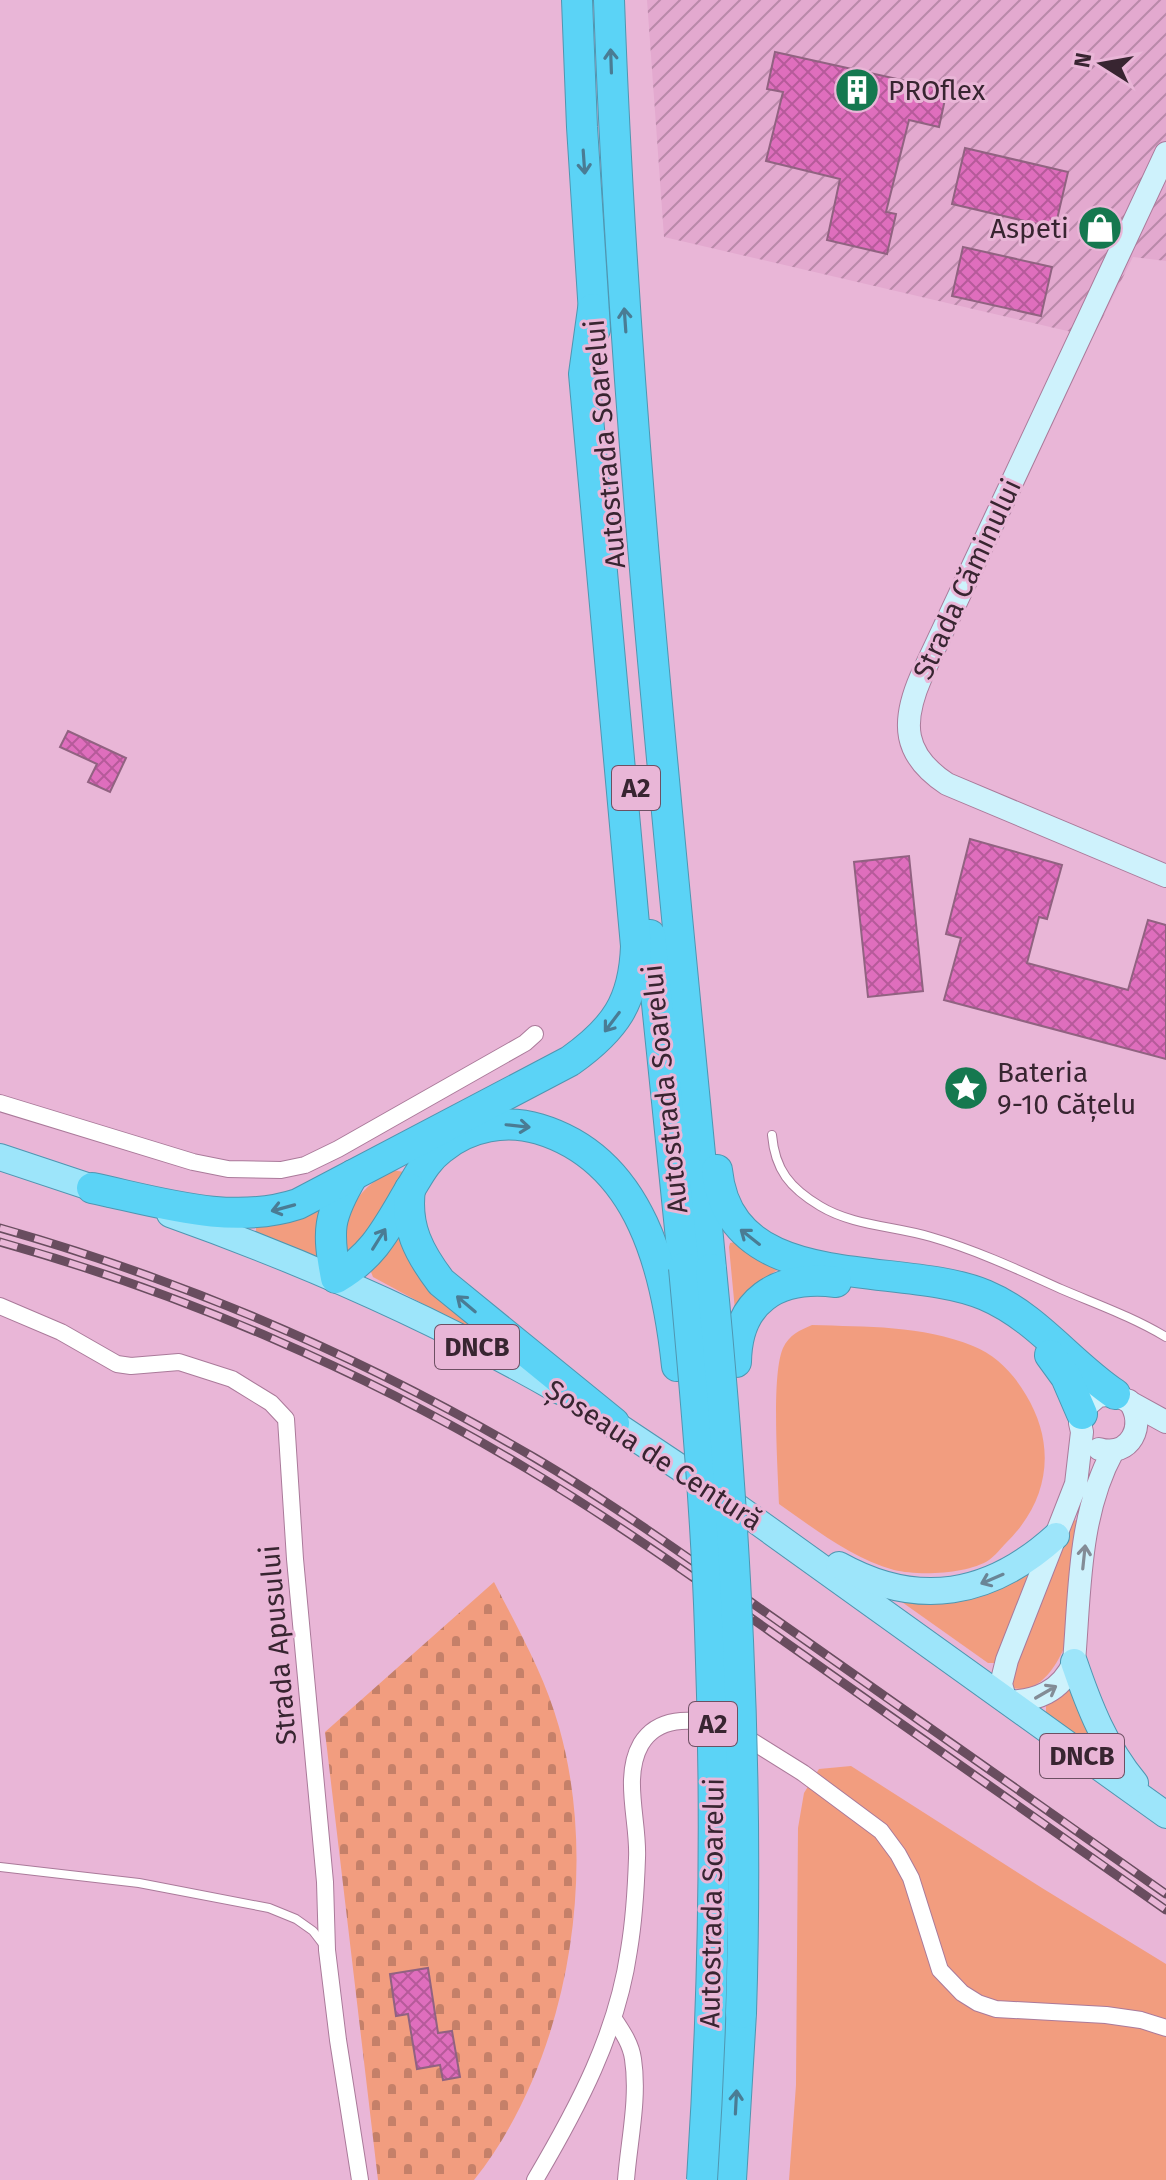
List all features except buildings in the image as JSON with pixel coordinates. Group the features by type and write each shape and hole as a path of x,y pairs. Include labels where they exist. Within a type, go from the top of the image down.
{"highway":[{"name":"Autostrada Soarelui","path":"577,0 593,309 645,883 685,1267 731,1487 739,1621 743,1798 741,2013 731,2180"},
{"name":"Autostrada Soarelui","path":"609,0 619,232 704,1522 714,1759 711,2010 702,2180"},
{"path":"92,1188 222,1213 276,1211 298,1204 570,1061 612,1024 628,997 636,946 584,374 593,309"},
{"path":"631,398 653,464 718,1176 726,1206 742,1231 754,1241 789,1258 822,1266 953,1285 987,1295 1036,1325 1088,1374 1122,1398"},
{"path":"353,1175 340,1196 330,1228 329,1244 336,1278 365,1259 423,1165 433,1155 444,1145 470,1132 497,1124 521,1125 544,1131 589,1154 613,1177 647,1232 685,1267 669,1303 678,1379 697,1705 696,2043 687,2180"},
{"path":"410,1189 408,1206 415,1241 441,1282 614,1423"},
{"path":"741,2013 756,1948 758,1785 736,1362 738,1339 748,1313 775,1289 804,1281 923,1294 974,1305 997,1315 1044,1349 1066,1377 1082,1423"}],"main road":[{"name":"Șoseaua de Centură","path":"0,1157 249,1242 336,1278 493,1355 614,1423 1162,1812"},
{"path":"771,1532 873,1582 904,1590 934,1591 965,1588 997,1578 1035,1556 1056,1536"},
{"path":"1074,1662 1092,1714 1106,1742 1128,1774 1162,1812"}],"street":[{"name":"Strada Căminului","path":"1166,153 921,677 911,703 908,732 917,757 925,768 947,784 1166,876"},
{"path":"0,1103 193,1162 228,1169 281,1170 305,1165 388,1121 525,1043 535,1034"},
{"path":"388,1121 403,1150"},
{"name":"Strada Apusului","path":"0,1306 61,1332 117,1364 131,1366 179,1362 232,1379 271,1403 286,1419 295,1559 325,1882 327,1950 360,2180"},
{"path":"1113,1451 1096,1486 1088,1516 1074,1662 1065,1678 1049,1693 1033,1700 1006,1702 1001,1684 1007,1660 1076,1484 1085,1407 1098,1396 1122,1398 1166,1422"},
{"path":"1122,1398 1137,1415 1136,1433"},
{"path":"1082,1423 1091,1445 1113,1451 1122,1448 1147,1426 1166,1422"},
{"path":"535,2180 595,2068 614,2019 629,1950 638,1856 632,1777 634,1758 643,1741 655,1729 680,1719 720,1724 747,1737 803,1773 881,1831 911,1878 940,1970 962,1993 996,2009 1106,2015 1141,2020 1166,2028"},
{"path":"614,2019 626,2037 633,2058 634,2087 626,2180"}],"lane":[{"path":"772,1135 774,1157 781,1172 819,1205 840,1217 931,1237 968,1250 1113,1311 1166,1337"},
{"path":"0,1867 139,1883 269,1908 296,1919 313,1931 327,1950"}],"shaded area":[{"path":"647,0 1166,0 1166,261 1133,257 1093,337 664,237"}],"green space":[{"path":"392,1170 404,1172 407,1176 347,1260 338,1236 349,1214 364,1191"},
{"path":"325,1203 323,1253 317,1257 256,1233 256,1223"},
{"path":"394,1229 479,1330 473,1331 373,1277 371,1272"},
{"path":"735,1242 780,1263 779,1269 756,1284 735,1310 729,1247 730,1243"},
{"path":"812,1325 894,1328 954,1339 989,1354 1016,1380 1036,1414 1045,1453 1044,1472 1032,1509 991,1558 980,1565 943,1572 894,1570 848,1550 779,1504 776,1423 779,1361 788,1340"},
{"path":"1075,1520 1081,1524 1068,1638 1055,1665 1041,1681 1023,1689 1013,1688 1009,1683 1068,1523"},
{"path":"1023,1571 1032,1573 997,1663 988,1663 892,1595"},
{"path":"494,1582 546,1689 559,1727 571,1783 576,1842 575,1902 567,1963 553,2023 533,2080 506,2133 474,2180 378,2180 325,1732"},
{"path":"1074,1689 1098,1744 1095,1751 1046,1714 1046,1705"},
{"path":"851,1766 1166,1964 1166,2180 789,2180 796,2085 798,1828 804,1793 819,1769"}],"railway":[{"path":"0,1228 139,1272 275,1326 407,1388 535,1458 672,1546 1166,1894"},
{"path":"0,1242 137,1285 272,1338 467,1434 529,1470 668,1560 1166,1910"}],"place":[{"name":"PROflex","path":"857,90"},
{"name":"Aspeti","path":"1100,228"},
{"name":"Bateria 9-10 Cățelu","path":"966,1088"}]}
